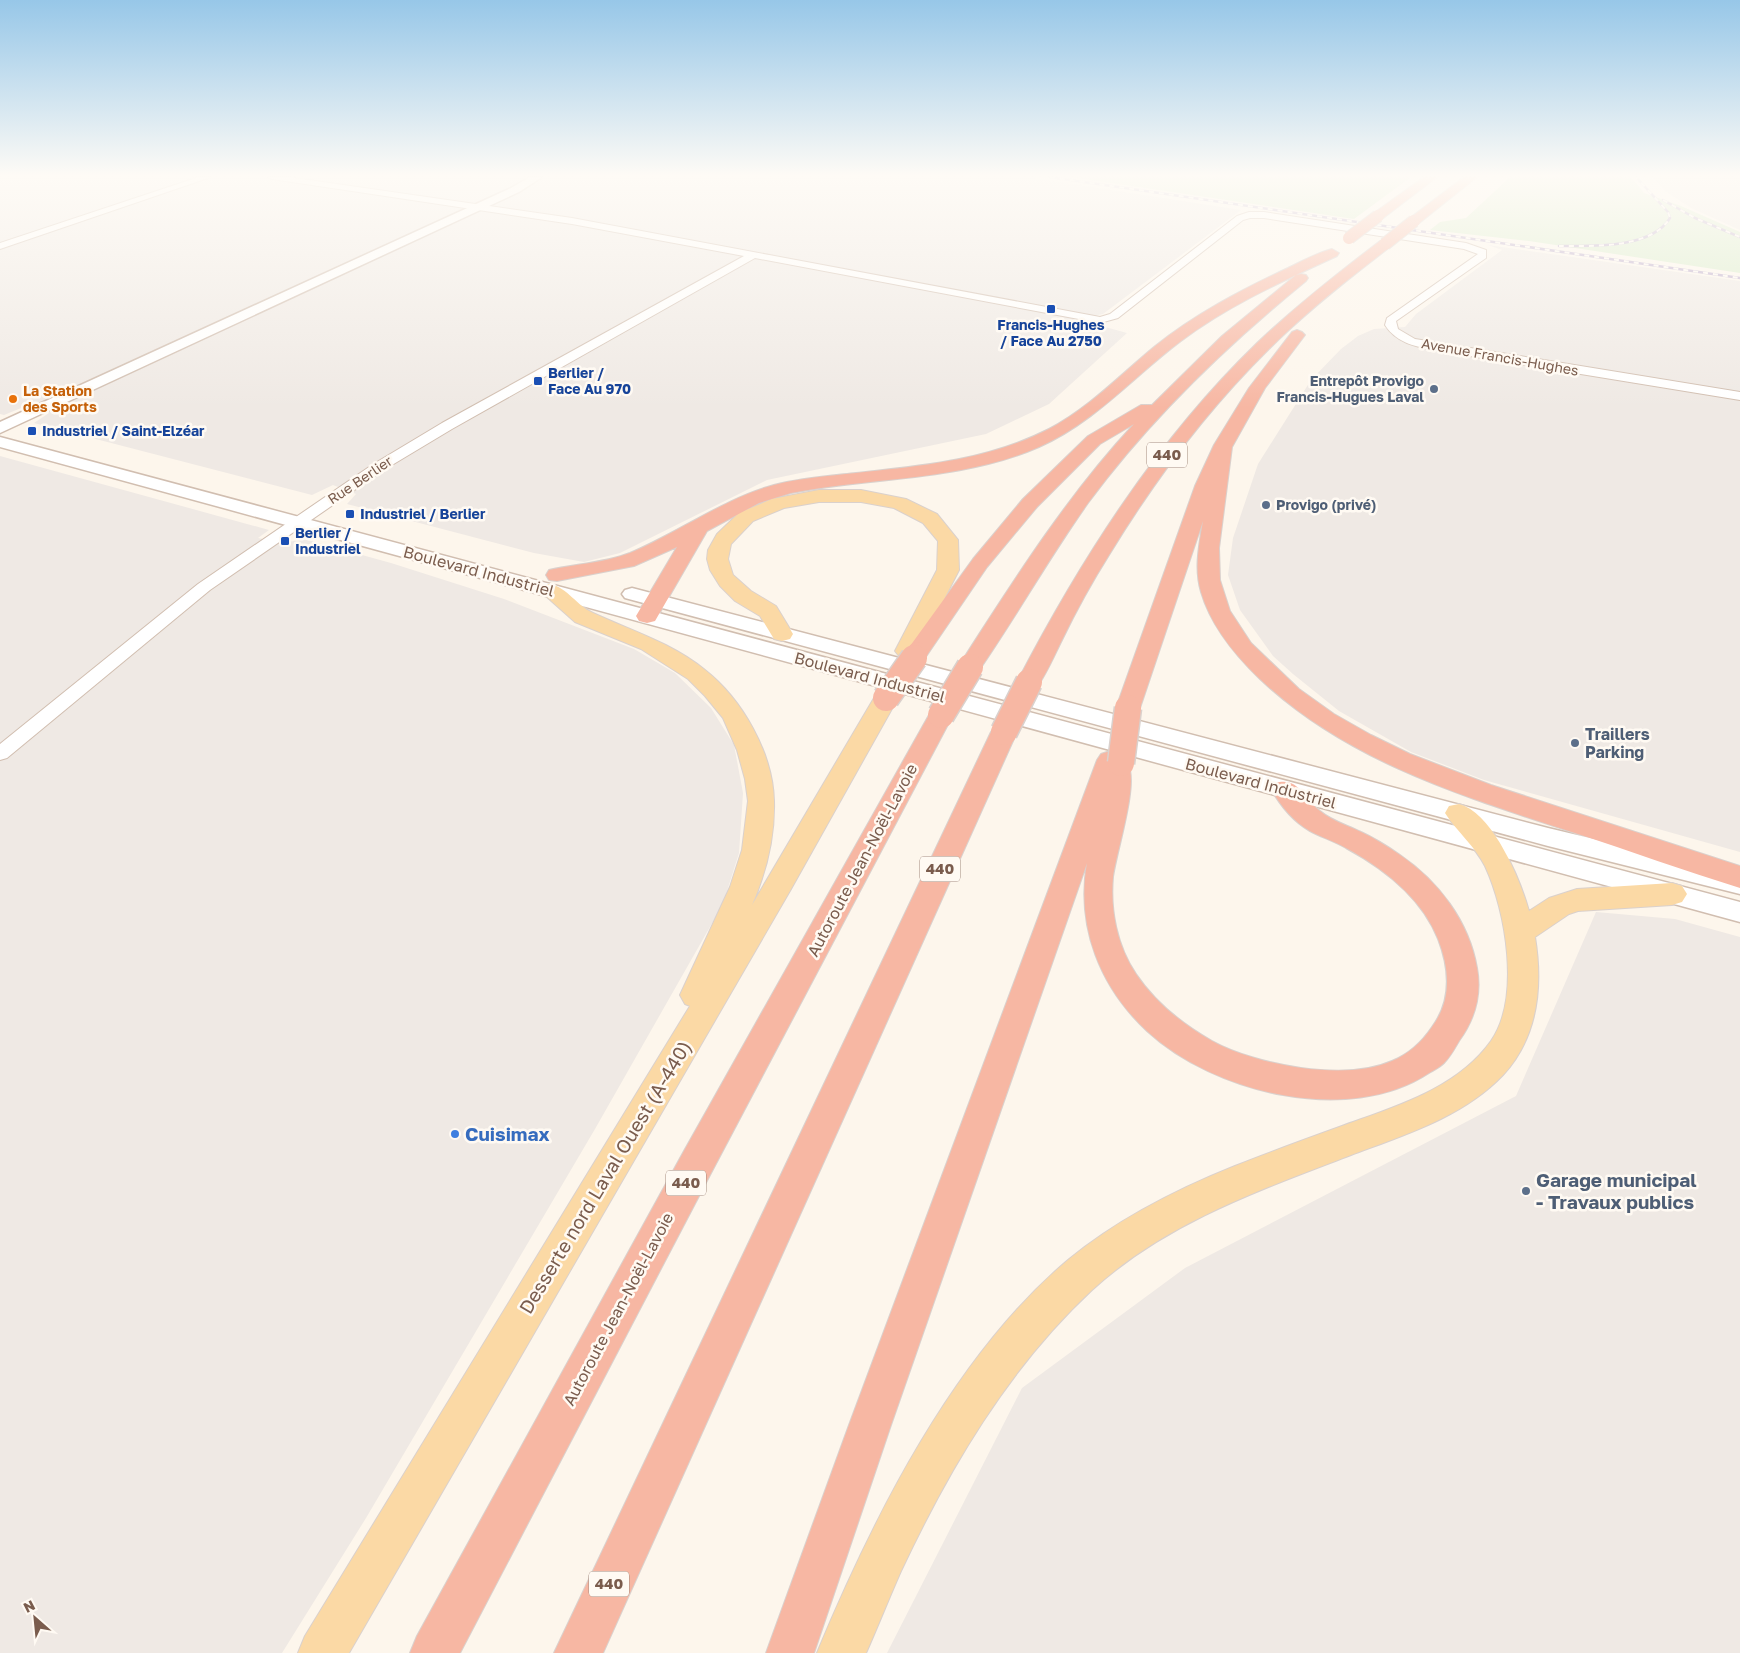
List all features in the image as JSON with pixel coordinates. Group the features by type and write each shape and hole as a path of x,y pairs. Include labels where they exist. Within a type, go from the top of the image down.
{"highway":[{"path":"553,582 624,562 699,528 743,502 780,490 946,467 983,460 1032,444 1071,423 1169,343 1211,313 1248,291 1329,254"},
{"name":"Autoroute Jean-Noël-Lavoie","path":"434,1653 697,1163 970,666 1038,562 1081,501 1122,448 1170,396 1234,334 1331,254"},
{"name":"440","path":"578,1653 1004,732 1061,621 1103,549 1172,449 1205,408 1248,361 1300,312 1372,254"},
{"path":"790,1653 870,1424 1115,762 1128,708 1205,486 1223,445 1242,410 1267,371 1355,267"},
{"path":"886,698 912,652 988,552 1044,488 1094,440 1170,396"},
{"path":"1223,445 1209,549 1208,570 1211,589 1220,614 1238,642 1266,673 1286,691 1342,730 1384,753 1435,776 1740,877"},
{"path":"651,608 699,528"},
{"path":"1115,762 1114,809 1100,864 1097,891 1099,920 1105,944 1113,966 1130,992 1156,1019 1190,1045 1209,1056 1255,1074 1295,1083 1323,1085 1363,1084 1394,1076 1410,1068 1433,1051 1448,1035 1457,1017 1461,1006 1463,979 1454,938 1439,911 1406,875 1369,849 1310,818 1284,789"},
{"path":"597,1653 641,1515"}],"main road":[{"path":"782,634 768,611 736,591 723,576 717,560 718,550 723,540 730,529 741,520 762,508 780,502 821,495 863,496 896,503 921,514 940,529 950,546 951,558 948,570 912,652"},
{"path":"553,582 583,617 655,647 686,666 706,682 725,704 740,727 750,750 758,779 761,801 758,838 748,878 652,1099"},
{"name":"Desserte nord Laval Ouest (A-440)","path":"322,1653 781,881 886,698"},
{"path":"841,1653 884,1557 953,1428 1004,1358 1056,1298 1108,1251 1139,1230 1184,1205 1265,1171 1428,1108 1454,1096 1472,1083 1494,1062 1506,1045 1521,1009 1524,978 1519,932 1500,868 1485,843 1459,813"},
{"path":"1519,932 1559,906 1577,900 1672,894"}],"street":[{"path":"0,431 377,254"},
{"name":"Avenue Francis-Hughes","path":"748,254 1104,320 1118,314 1194,254"},
{"name":"Avenue Francis-Hughes","path":"1484,254 1483,257 1391,320 1390,326 1393,331 1409,340 1448,350 1740,396"},
{"name":"Rue Berlier","path":"0,754 192,596 377,468 429,436 753,255"},
{"name":"Boulevard Industriel","path":"0,431 314,510 553,582"},
{"name":"Boulevard Industriel","path":"0,431 298,522 553,582 651,608 1284,789 1740,912"},
{"name":"Boulevard Industriel","path":"651,608 782,634 1459,813 1740,884"}],"shaded area":[{"path":"0,254 1182,254 1103,314 1094,316 1087,322 1127,333 1049,404 986,434 767,480 620,553 584,562 534,553 347,504 356,494 333,485 312,495 34,423 49,413 31,404 4,415 0,414"},
{"path":"1496,254 1552,254 1740,281 1740,852 1484,780 1411,752 1339,711 1293,674 1273,656 1240,610 1228,575 1233,538 1258,464 1311,380 1341,349 1358,336 1374,329 1405,327 1416,314"},
{"path":"0,456 269,530 258,538 283,543 304,539 391,563 504,599 634,649 675,673 711,708 734,745 743,793 739,853 723,904 595,1129 366,1518 282,1653 0,1653"},
{"path":"1596,912 1675,919 1740,937 1740,1653 887,1653 1022,1388 1185,1268 1516,1096"}],"green space":[{"path":"1616,254 1740,254 1740,273"}],"railway":[{"path":"1577,254 1740,278"}],"place":[{"name":"Francis-Hughes / Face Au 2750","path":"1051,309"},
{"name":"Berlier / Face Au 970","path":"538,381"},
{"name":"Entrepôt Provigo Francis-Hugues Laval","path":"1434,389"},
{"name":"La Station des Sports","path":"13,399"},
{"name":"Industriel / Saint-Elzéar","path":"32,431"},
{"name":"Provigo (privé)","path":"1266,505"},
{"name":"Industriel / Berlier","path":"350,514"},
{"name":"Berlier / Industriel","path":"285,541"},
{"name":"Traillers Parking","path":"1575,743"},
{"name":"Cuisimax","path":"455,1134"},
{"name":"Garage municipal - Travaux publics","path":"1526,1191"}]}
